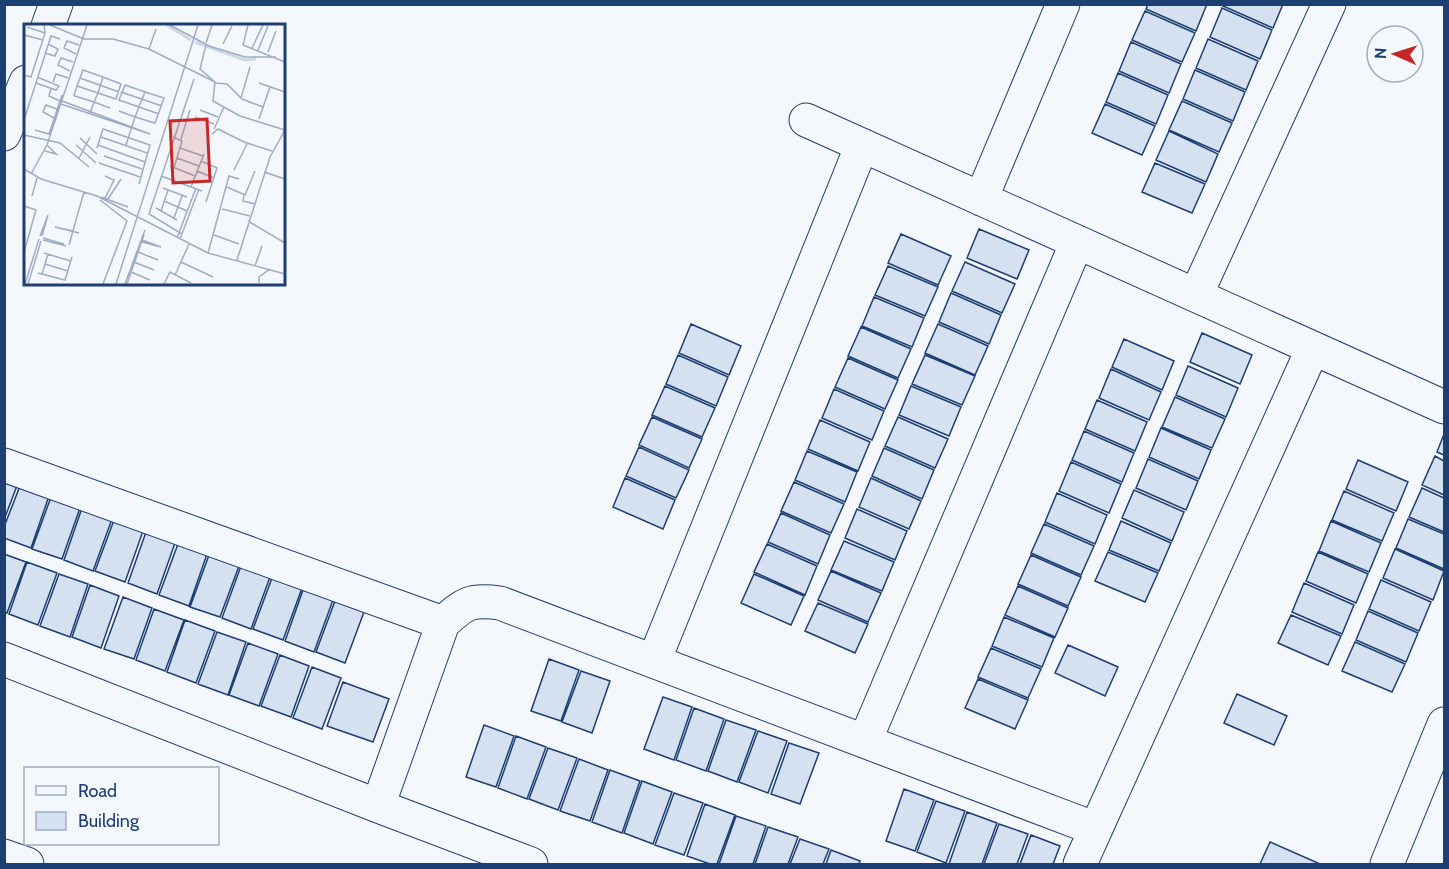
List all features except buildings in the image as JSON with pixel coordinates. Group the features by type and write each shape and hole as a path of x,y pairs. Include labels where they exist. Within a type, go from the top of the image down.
{"main road":[{"path":"49,24 57,4"},
{"path":"981,199 1063,4"},
{"path":"1196,295 1329,4"},
{"path":"4,134 24,87"},
{"path":"806,120 1444,407"},
{"path":"654,661 862,145"},
{"path":"865,741 1077,242"},
{"path":"1080,864 1313,348"},
{"path":"4,465 443,623"},
{"path":"378,806 443,623 461,607 478,600 500,603 1096,829"},
{"path":"4,659 531,864"},
{"path":"1387,864 1444,724"},
{"path":"4,856 27,864"}]}
